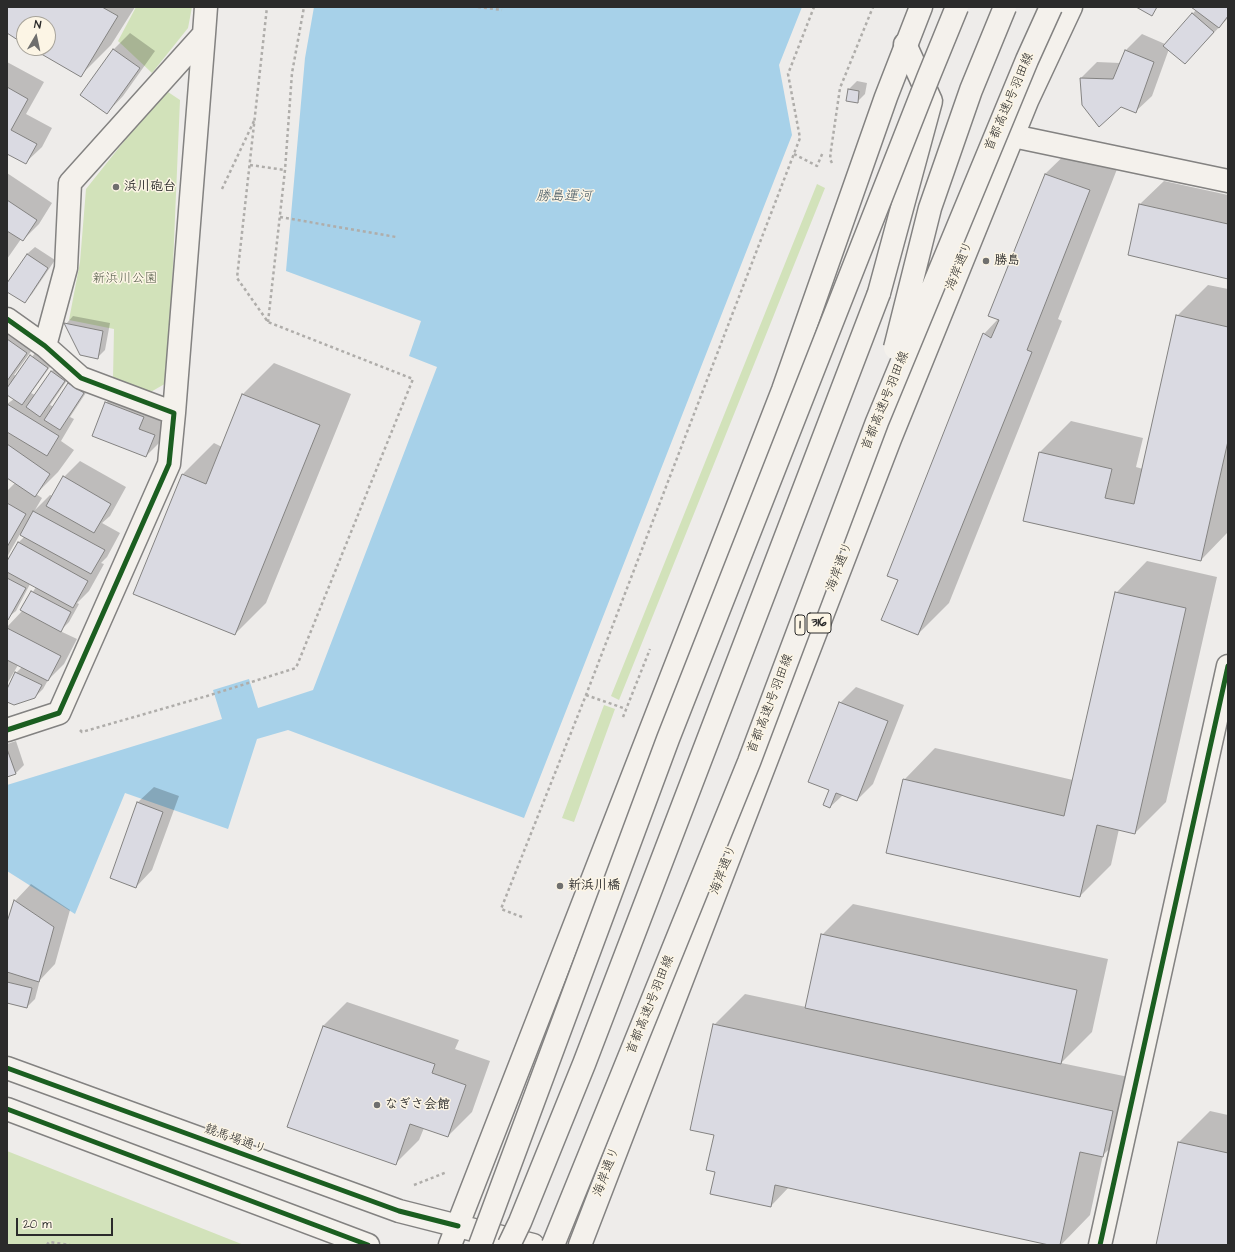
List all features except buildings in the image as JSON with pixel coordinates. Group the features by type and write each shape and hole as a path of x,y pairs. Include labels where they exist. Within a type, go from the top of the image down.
{"main road":[{"path":"7,730 59,713 169,464 206,7"},
{"path":"454,1236 783,390 905,44 921,7"},
{"path":"480,1245 668,739 957,7"},
{"path":"877,422 930,208 971,90 1005,7"},
{"name":"首都高速1号羽田線","path":"553,1245 749,762 877,422 1027,60 1051,7"},
{"name":"海岸通り","path":"580,1245 890,439 1026,101 1071,7"},
{"path":"45,346 66,268 70,184 204,34"},
{"path":"509,1245 520,1222 587,1056 879,293 931,101 905,44"},
{"path":"1013,136 1228,181"},
{"path":"7,319 45,346 81,378 174,413"},
{"path":"1100,1245 1228,666"},
{"name":"競馬場通り","path":"7,1068 399,1211 454,1236 533,1245"},
{"path":"7,1109 368,1245"}],"path":[{"path":"59,713 82,732 208,696 296,668 413,379 268,322 237,278 267,7"},
{"path":"268,322 285,170 292,73 304,7"},
{"path":"478,7 502,10"},
{"path":"522,917 501,909 586,695 800,138 788,74 814,7"},
{"path":"834,165 830,159 840,88 873,7"},
{"path":"794,154 817,166 823,152"},
{"path":"250,165 285,170"},
{"path":"280,217 396,237"},
{"path":"620,724 652,643"},
{"path":"586,695 626,710"},
{"path":"411,1186 446,1173 450,1167"},
{"path":"48,1243 70,1245"}],"green space":[{"path":"136,7 192,7 188,28 152,73 118,41"},
{"name":"新浜川公園","path":"165,90 180,100 168,382 149,393 113,379 114,329 69,320 80,262 86,189"},
{"path":"817,184 825,188 619,700 611,696"},
{"path":"604,705 615,709 574,822 562,818"},
{"path":"7,1151 244,1245 7,1245"}],"water":[{"name":"勝島運河","path":"314,7 802,7 779,65 792,135 524,818 288,730 257,739 228,829 125,793 75,914 7,871 7,785 222,719 213,690 249,679 258,708 313,690 437,367 409,356 421,321 286,271 305,58"}],"cycle path":[{"path":"7,319 45,346 81,378 174,413 169,464 59,713 7,730"},
{"path":"1100,1245 1228,666"},
{"path":"7,1068 399,1211 458,1226"},
{"path":"7,1109 368,1245"}],"place":[{"name":"浜川砲台","path":"116,187"},
{"name":"勝島","path":"986,261"},
{"name":"新浜川橋","path":"560,886"},
{"name":"なぎさ会館","path":"377,1105"}]}
